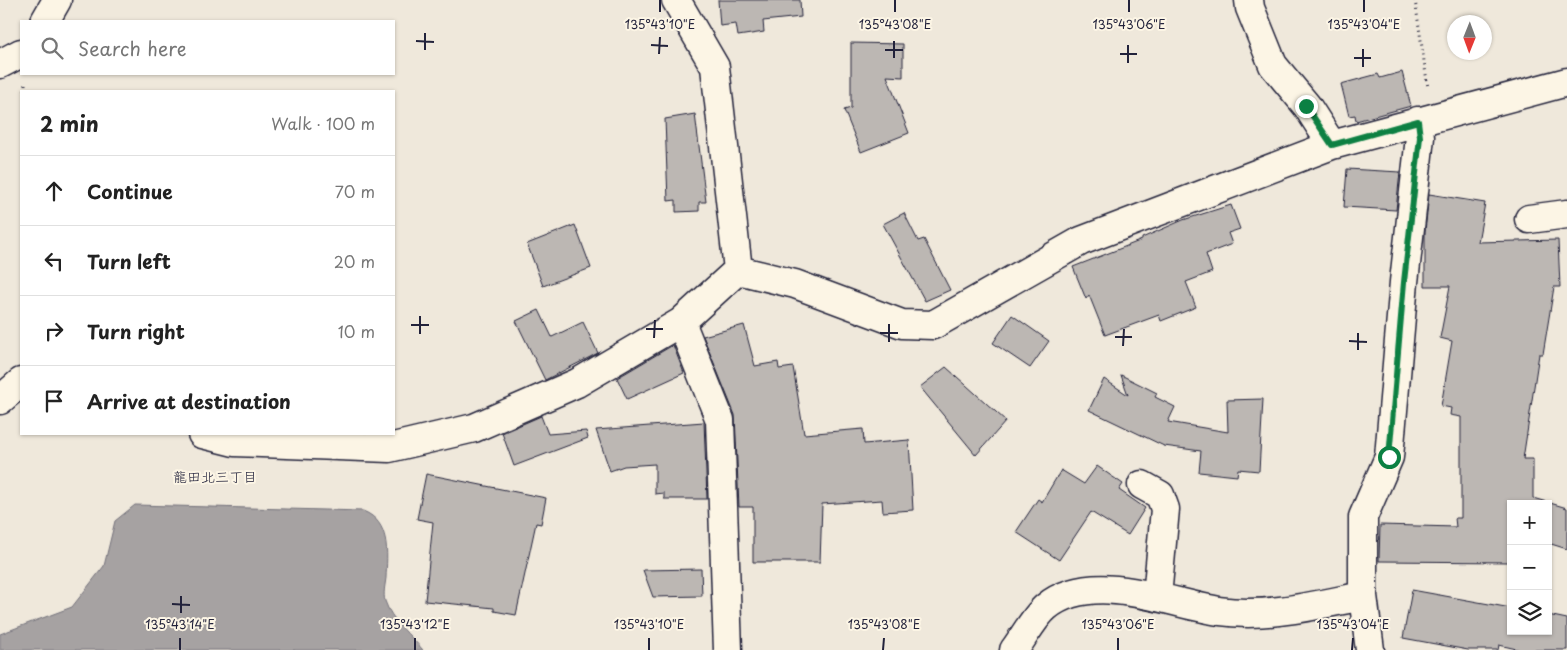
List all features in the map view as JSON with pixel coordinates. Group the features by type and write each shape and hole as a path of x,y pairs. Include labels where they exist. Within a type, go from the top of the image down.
{"street":[{"path":"46,20 57,0"},
{"path":"676,0 716,67 738,270"},
{"path":"1249,0 1250,8 1273,65 1306,106 1332,145"},
{"path":"0,64 20,54"},
{"path":"738,270 795,284 902,324 933,325 1081,241 1332,145 1567,82"},
{"path":"1370,650 1363,596 1363,517 1389,457 1404,282 1420,137 1425,119"},
{"path":"1529,219 1567,214"},
{"path":"206,435 234,442 389,448 474,428 578,383 681,322 738,270"},
{"path":"681,322 720,420 728,650"},
{"path":"0,400 20,383"},
{"path":"1142,485 1160,495 1165,508 1157,597"},
{"path":"1014,650 1045,607 1068,594 1092,589 1130,592 1220,611 1281,612 1363,596"}],"path":[{"path":"1415,0 1425,119"}],"shaded area":[{"path":"135,505 363,511 372,516 383,530 387,549 384,596 388,608 396,621 423,650 0,650 0,634 72,607 104,566 115,521"}],"building":[{"path":"718,0 800,0 801,17 763,21 764,32 738,36 736,24 720,26"},
{"path":"851,43 903,44 903,77 887,76 909,133 861,152 844,110 851,108"},
{"path":"1402,72 1411,106 1356,121 1355,115 1349,116 1341,84 1378,74 1380,78"},
{"path":"695,114 706,202 699,202 699,211 676,212 676,200 668,201 665,119"},
{"path":"1347,169 1400,172 1396,210 1344,207"},
{"path":"1429,194 1485,203 1478,242 1558,240 1560,287 1554,287 1543,354 1539,354 1523,459 1533,459 1533,498 1540,500 1507,500 1507,562 1379,561 1380,525 1456,527 1455,518 1461,518 1461,417 1450,415 1451,408 1441,406 1452,341 1440,338 1450,286 1425,286 1425,231"},
{"path":"1231,205 1240,229 1228,233 1232,244 1206,254 1212,272 1186,282 1196,307 1161,321 1159,315 1105,335 1089,295 1086,299 1073,267 1142,240 1142,238 1183,220"},
{"path":"904,213 918,241 924,239 950,290 925,301 883,224"},
{"path":"575,225 591,268 543,286 527,244"},
{"path":"539,310 552,337 583,322 598,353 545,380 516,321"},
{"path":"1012,315 1049,341 1030,368 993,343"},
{"path":"744,325 755,366 778,362 779,369 793,367 804,434 863,429 864,444 909,440 913,510 883,512 882,500 822,504 820,562 753,562 753,507 739,507 735,415 703,336"},
{"path":"673,345 684,373 627,399 617,378"},
{"path":"946,367 1006,421 976,455 920,387"},
{"path":"1121,375 1157,393 1155,397 1175,407 1168,422 1228,432 1227,400 1263,399 1259,471 1238,469 1237,476 1199,472 1201,451 1164,446 1089,410 1104,379 1128,395"},
{"path":"541,416 548,434 586,431 588,438 514,466 502,433"},
{"path":"704,422 707,499 664,499 664,493 655,494 655,464 624,466 610,471 596,430"},
{"path":"1097,466 1123,484 1119,490 1145,508 1128,535 1091,512 1059,560 1016,532 1038,499 1042,502 1061,470 1084,484"},
{"path":"426,474 546,498 541,524 536,523 516,615 494,611 494,608 425,601 433,522 417,519"},
{"path":"1552,504 1567,508 1567,549 1552,544"},
{"path":"701,569 702,596 653,597 643,570"},
{"path":"1412,590 1507,607 1507,635 1552,635 1552,616 1567,619 1567,650 1521,650 1499,645 1498,650 1468,650 1403,638"}],"district":[{"name":"龍田北三丁目","path":"215,477"}],"route":[{"path":"1306,106 1332,145 1418,121 1420,137 1404,282 1389,457"}]}
